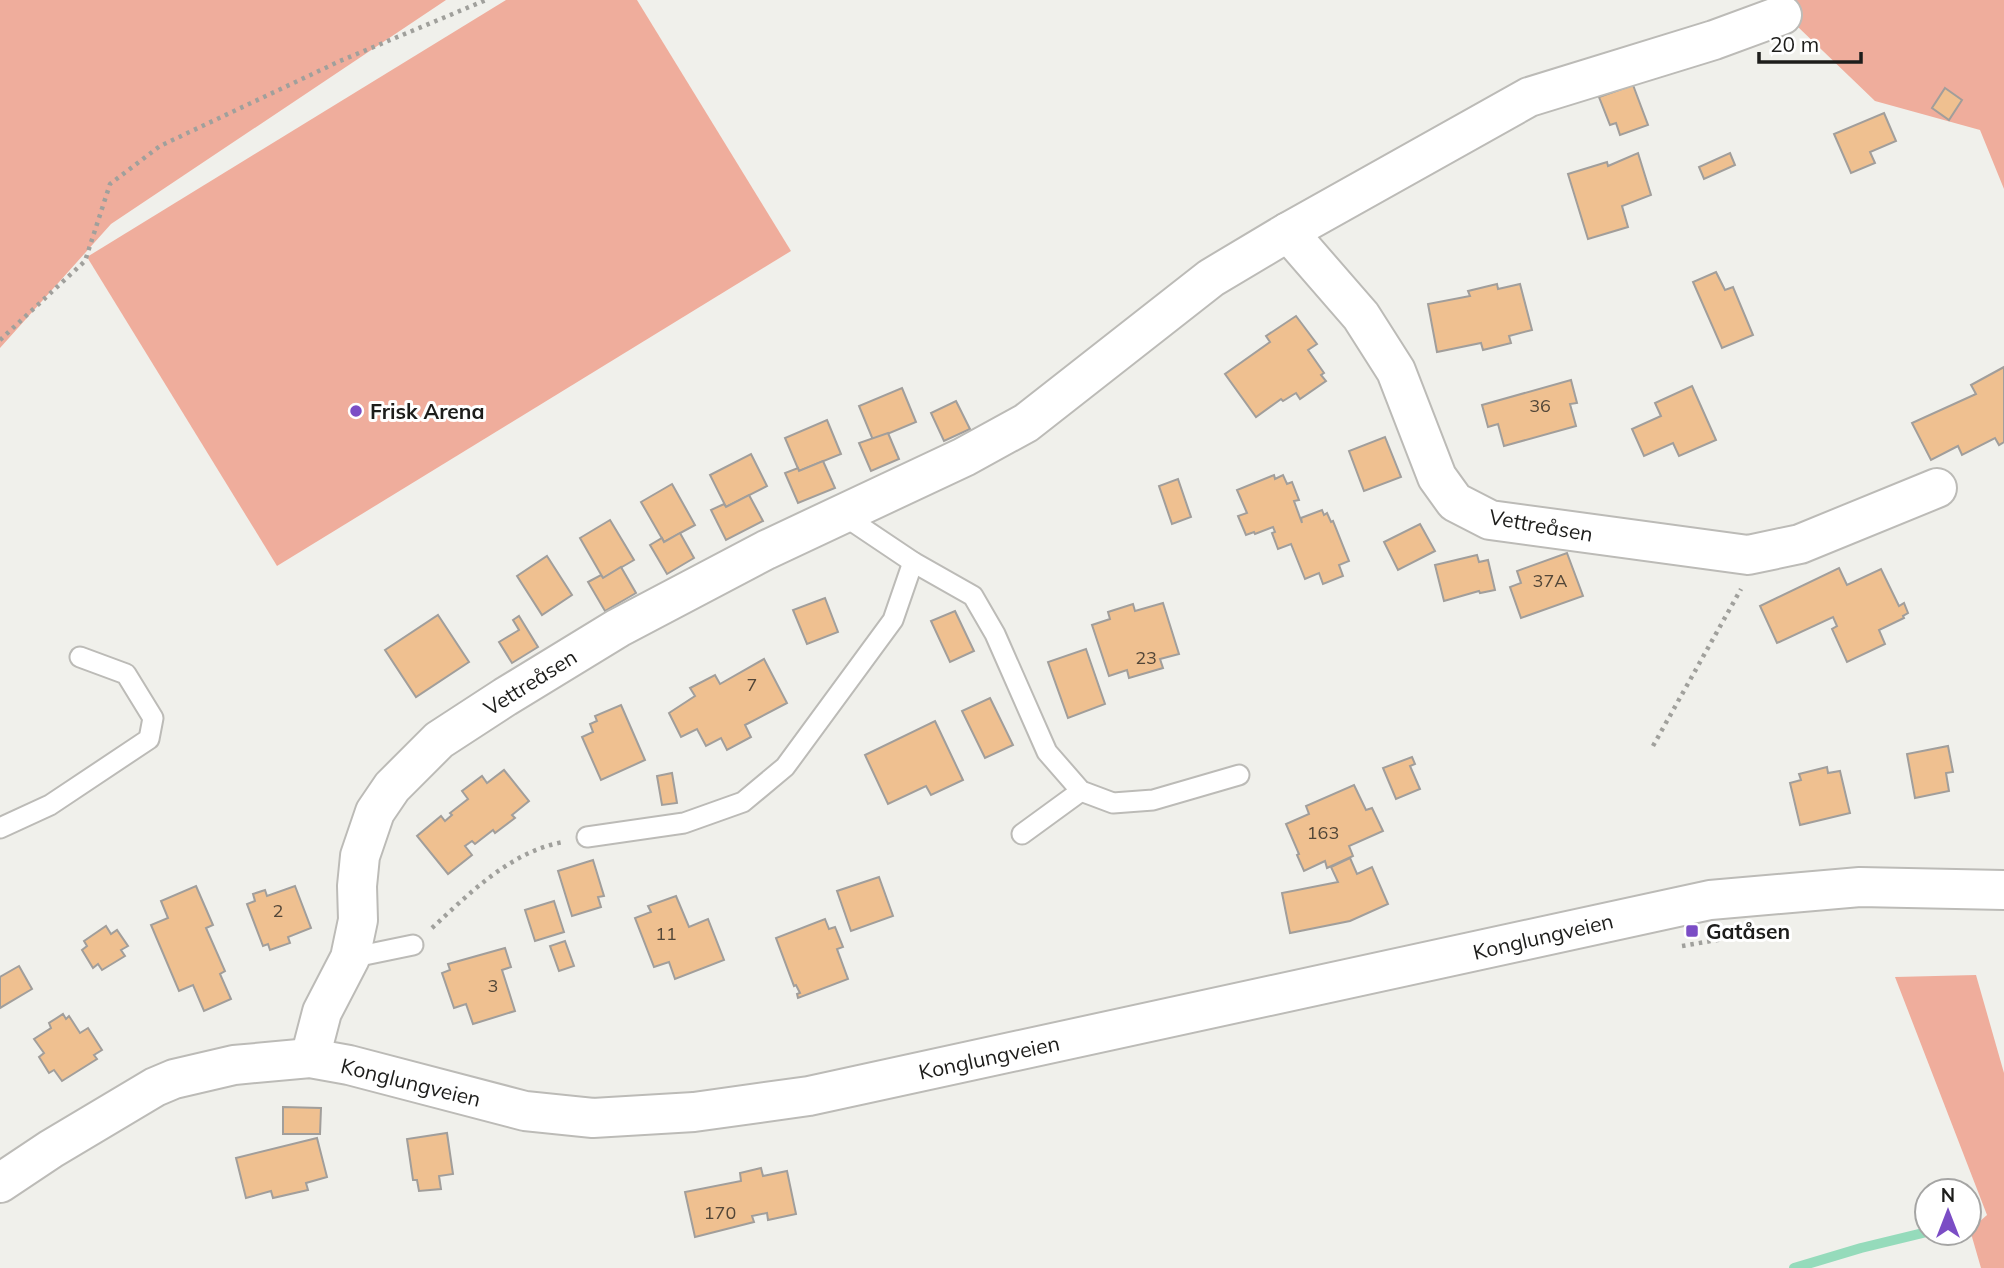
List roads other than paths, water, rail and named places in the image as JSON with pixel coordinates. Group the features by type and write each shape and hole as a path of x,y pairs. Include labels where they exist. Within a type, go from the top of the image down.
{"street":[{"name":"Vettreåsen","path":"310,1058 322,1012 351,958 358,920 359,856 375,812 392,787 439,740 505,696 618,628 766,550 964,457 1026,423 1211,278 1529,97 1714,40 1782,15"},
{"name":"Vettreåsen","path":"1288,232 1361,316 1396,371 1437,477 1455,502 1490,520 1748,555 1800,544 1937,488"},
{"name":"Konglungveien","path":"0,1183 155,1087 174,1079 234,1065 310,1058 349,1065 525,1111 593,1118 694,1112 809,1096 1710,900 1860,887 2004,890"}],"lane":[{"path":"843,515 913,562 973,596 995,634 1047,752 1081,791 1112,803 1153,800 1239,775"},
{"path":"587,837 696,819 743,802 785,767 893,620 913,562"},
{"path":"0,828 50,805 149,739 153,718 126,674 80,657"},
{"path":"1022,834 1081,791"},
{"path":"351,958 413,944"}],"waterway":[{"path":"1794,1268 1913,1235"}],"place":[{"name":"Frisk Arena","path":"356,411"},
{"name":"Gatåsen","path":"1692,931"}]}
